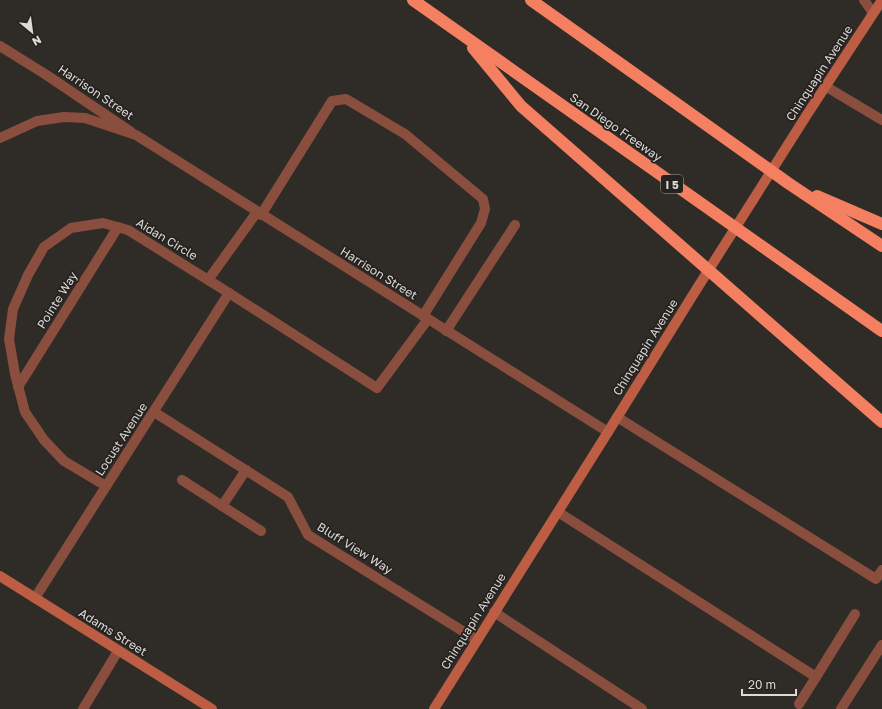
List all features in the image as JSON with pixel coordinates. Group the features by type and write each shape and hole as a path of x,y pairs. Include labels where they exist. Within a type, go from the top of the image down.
{"highway":[{"name":"San Diego Freeway","path":"413,0 882,331"},
{"path":"532,0 788,184 882,246"},
{"path":"462,35 521,106 882,422"},
{"path":"788,184 882,224"}],"street":[{"path":"864,0 874,13"},
{"name":"Chinquapin Avenue","path":"434,709 825,86 882,0"},
{"name":"Harrison Street","path":"0,46 45,74 136,135 608,432"},
{"path":"825,86 882,120"},
{"path":"208,280 259,213 332,101 346,98 405,134 483,199 485,210 481,223 425,317"},
{"name":"Harrison Street","path":"0,138 37,121 64,118 85,118 136,135"},
{"name":"Aidan Circle","path":"106,486 64,461 44,440 25,412 18,387 9,339 13,309 28,275 44,248 71,228 103,223 128,230 230,293 377,388 425,317"},
{"path":"446,331 515,225"},
{"name":"Pointe Way","path":"18,387 118,227"},
{"name":"Locust Avenue","path":"35,598 230,293"},
{"name":"Bluff View Way","path":"154,412 288,497 308,535 477,640"},
{"path":"617,417 876,579 882,570"},
{"path":"222,506 246,470"},
{"path":"182,480 261,531"},
{"path":"558,512 816,677"},
{"name":"Adams Street","path":"0,576 212,709"},
{"path":"494,612 642,709"},
{"path":"799,704 855,614"},
{"path":"841,709 882,645"},
{"path":"83,709 118,651"}]}
